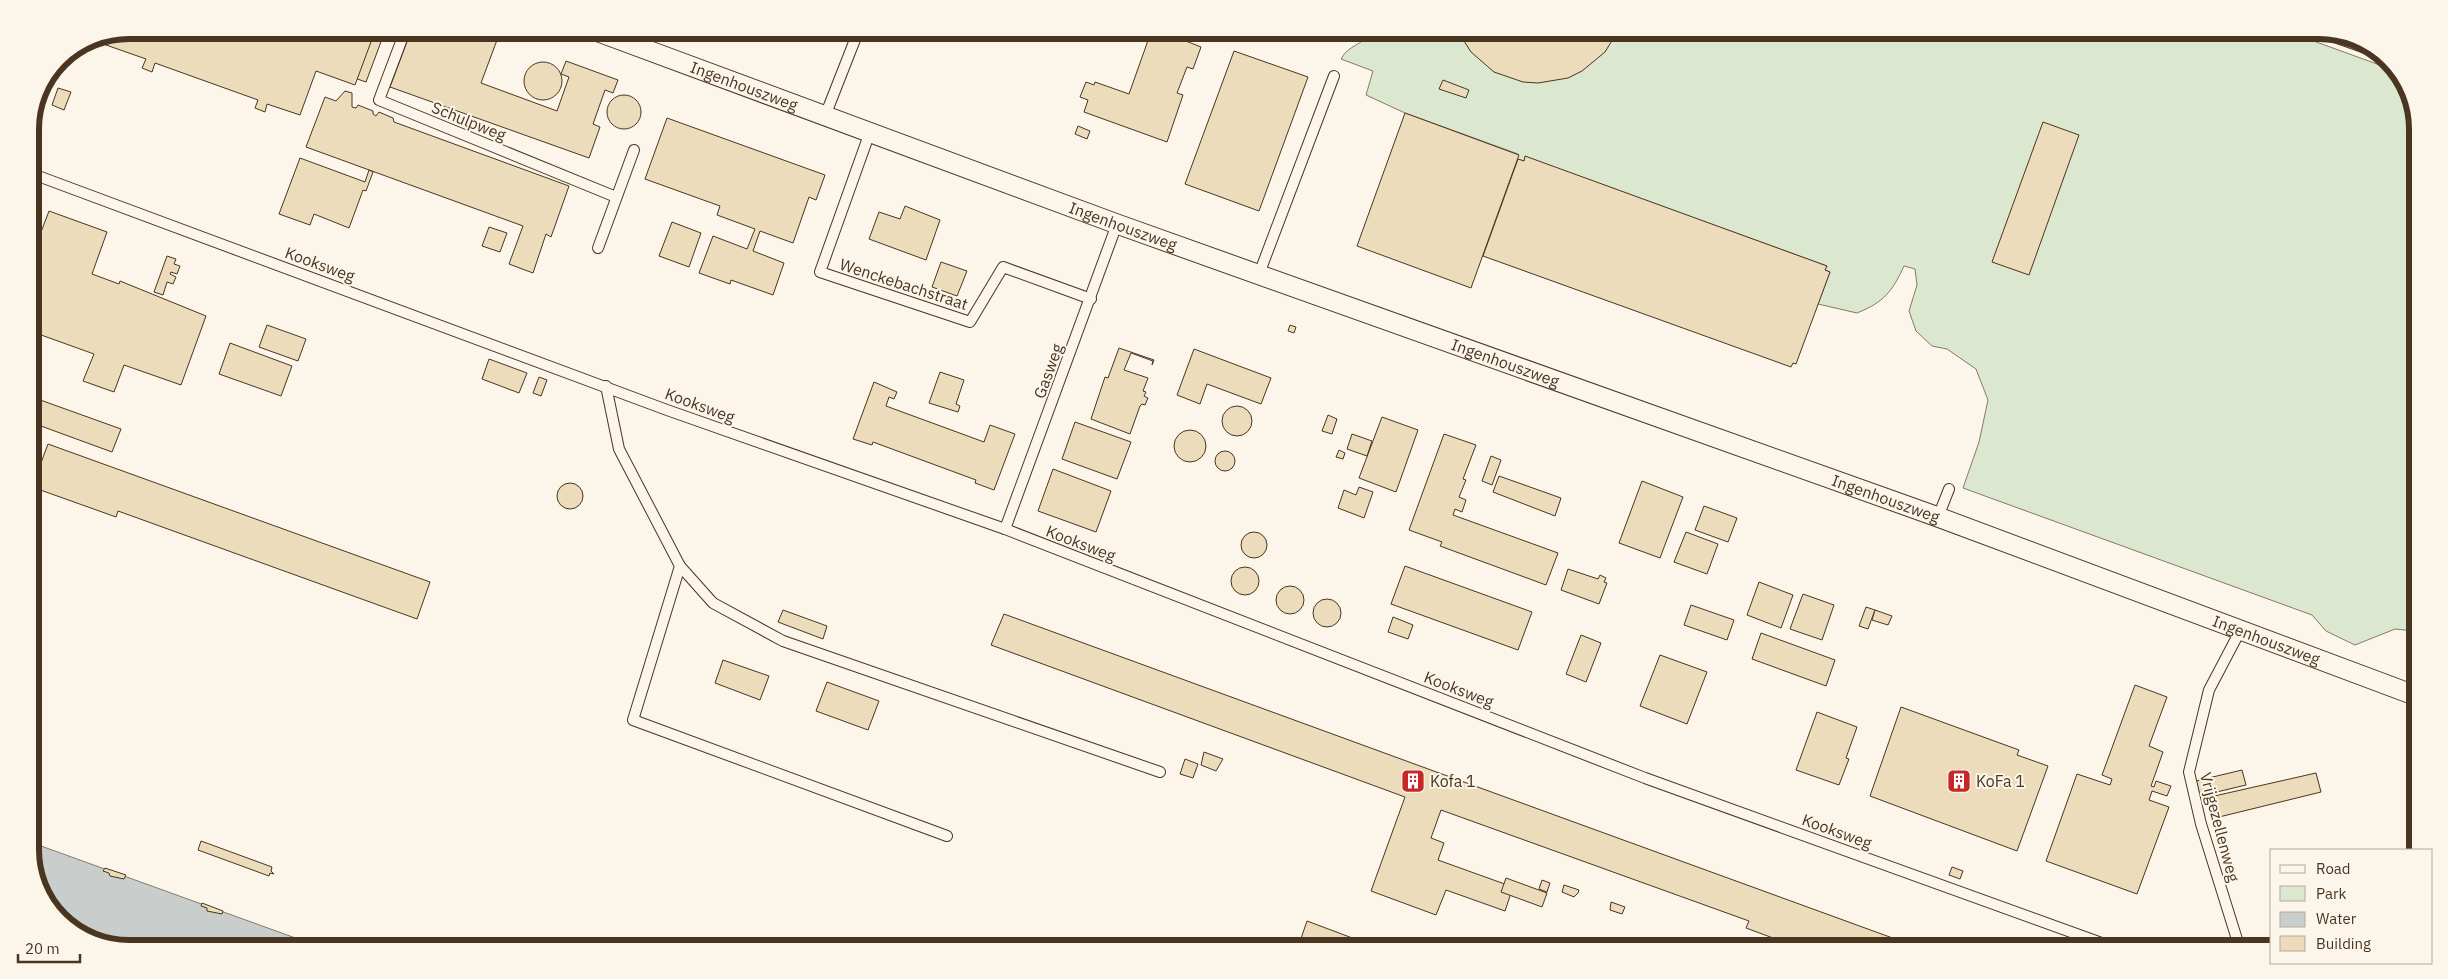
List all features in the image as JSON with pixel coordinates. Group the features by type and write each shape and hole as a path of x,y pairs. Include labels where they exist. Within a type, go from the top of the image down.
{"street":[{"name":"Ingenhouszweg","path":"618,39 1117,224 1938,517 2240,631 2409,692"}],"lane":[{"name":"Schulpweg","path":"402,39 379,100 616,197"},
{"path":"825,116 855,39"},
{"path":"1259,274 1334,76"},
{"name":"Wenckebachstraat","path":"870,132 820,272 970,322 1003,267 1091,299"},
{"path":"598,248 634,150"},
{"name":"Kooksweg","path":"39,176 606,386 1005,529 1645,778 2096,940"},
{"name":"Gasweg","path":"1005,529 1117,224"},
{"path":"606,386 619,449 680,566 713,603 784,640 1160,772"},
{"path":"1938,517 1949,489"},
{"path":"680,566 633,720 947,836"},
{"name":"Vrijgezellenweg","path":"2237,940 2201,824 2188,772 2209,690 2240,631"}],"green space":[{"path":"2308,39 2385,67 2400,89 2408,111 2409,123 2409,630 2395,629 2355,645 2326,631 2312,615 1963,488 1979,442 1988,400 1976,369 1947,349 1932,346 1916,331 1909,311 1917,285 1915,269 1904,266 1891,289 1881,300 1857,313 1818,304 1830,272 1825,270 1827,266 1525,157 1524,161 1517,159 1518,154 1405,113 1366,95 1373,71 1341,59 1344,54 1364,40"}],"water":[{"path":"39,845 301,940 129,940 100,935 79,925 69,918 57,905 46,885 40,868"}],"building":[{"path":"123,39 382,39 366,82 317,65 300,109 107,41"},
{"path":"123,39 372,39 355,85 316,71 300,115 267,104 265,112 255,108 258,100 155,63 152,72 142,68 146,59 102,43"},
{"path":"408,39 497,40 481,83 557,111 569,77 561,74 566,61 618,80 613,93 605,90 593,124 600,127 589,158 390,87"},
{"path":"1149,39 1181,39 1201,47 1193,69 1187,67 1177,93 1183,95 1167,142 1084,112 1088,100 1080,97 1086,82 1094,85 1095,82 1129,94"},
{"path":"1463,39 1613,39 1605,52 1582,71 1568,78 1538,83 1523,82 1494,72 1471,52"},
{"path":"1234,51 1308,77 1259,211 1185,184"},
{"path":"543,62 550,63 556,68 561,74 561,88 556,94 550,99 543,100 536,99 530,94 525,88 524,81 525,74 530,68 536,63"},
{"path":"1443,80 1469,90 1466,98 1439,89"},
{"path":"58,88 71,92 64,110 52,105"},
{"path":"345,91 352,93 352,107 356,108 358,105 373,111 373,114 376,116 379,112 393,118 394,122 569,186 551,237 546,234 533,273 509,264 523,226 306,147 325,97 336,101"},
{"path":"624,95 631,96 636,100 640,105 640,119 636,124 631,128 624,129 617,128 612,124 608,119 607,112 608,105 612,100 617,96"},
{"path":"1405,113 1519,155 1471,288 1357,246"},
{"path":"667,118 825,175 816,200 809,197 793,243 760,231 753,251 784,263 773,295 731,280 730,284 699,273 713,236 747,249 755,229 717,215 720,206 645,179"},
{"path":"2043,122 2079,135 2029,275 1992,262"},
{"path":"1078,126 1090,131 1087,139 1075,134"},
{"path":"1525,156 1827,266 1825,270 1830,272 1796,364 1793,363 1791,367 1483,256 1518,159 1524,161"},
{"path":"300,158 365,182 369,170 373,172 366,191 363,190 349,228 314,214 310,225 279,214"},
{"path":"905,206 940,220 926,260 869,239 879,212 900,219"},
{"path":"49,211 107,232 92,274 119,284 120,281 206,316 181,385 124,365 114,392 83,381 94,354 39,334 39,237"},
{"path":"672,222 701,233 689,267 659,256"},
{"path":"489,227 507,233 500,252 482,246"},
{"path":"167,256 176,259 174,264 180,266 177,274 171,272 170,274 176,277 173,284 167,282 163,295 154,292"},
{"path":"941,262 967,271 957,296 932,287"},
{"path":"267,325 306,339 298,361 259,347"},
{"path":"1290,325 1296,327 1294,333 1288,331"},
{"path":"230,343 292,366 281,396 219,374"},
{"path":"1119,348 1154,360 1152,365 1153,361 1131,353 1124,370 1148,378 1143,391 1146,392 1144,396 1148,398 1145,405 1142,404 1140,406 1130,434 1091,419 1105,377 1108,378"},
{"path":"1194,349 1271,378 1261,404 1207,384 1200,404 1177,395"},
{"path":"489,359 527,373 519,393 482,379"},
{"path":"940,372 964,380 956,404 960,406 958,412 929,403"},
{"path":"539,377 547,380 541,396 533,393"},
{"path":"874,382 897,392 894,399 889,397 886,406 984,442 990,425 1015,434 994,490 975,483 976,480 873,442 872,445 853,439"},
{"path":"39,400 121,429 112,452 39,425"},
{"path":"1237,406 1248,410 1252,421 1248,432 1237,436 1226,432 1222,421 1226,410"},
{"path":"1328,415 1337,419 1332,434 1322,431"},
{"path":"1382,417 1418,430 1396,492 1359,478"},
{"path":"1075,422 1131,442 1117,479 1062,459"},
{"path":"1190,430 1201,435 1206,446 1201,457 1190,462 1179,457 1174,446 1179,435"},
{"path":"1352,434 1372,441 1367,456 1347,449"},
{"path":"1444,434 1476,445 1463,479 1466,480 1459,497 1466,500 1462,512 1455,509 1453,515 1558,553 1546,585 1440,546 1442,542 1409,530"},
{"path":"48,444 430,582 417,619 118,511 116,517 39,490 39,468"},
{"path":"1339,450 1345,453 1343,459 1336,457"},
{"path":"1225,451 1232,454 1235,461 1232,468 1225,471 1218,468 1215,461 1218,454"},
{"path":"1491,456 1501,460 1492,485 1482,481"},
{"path":"1053,469 1111,491 1096,532 1038,511"},
{"path":"1499,476 1561,498 1555,516 1493,492"},
{"path":"1642,481 1683,497 1660,558 1619,543"},
{"path":"570,483 580,486 583,496 580,506 570,509 560,506 557,496 560,486"},
{"path":"1359,487 1373,492 1364,518 1338,508 1344,490 1356,495"},
{"path":"1704,506 1737,518 1728,542 1695,530"},
{"path":"1254,532 1264,535 1267,545 1264,555 1254,558 1244,555 1241,545 1244,535"},
{"path":"1686,532 1718,544 1707,574 1674,562"},
{"path":"1405,566 1532,612 1518,650 1391,604"},
{"path":"1245,567 1255,571 1259,581 1255,591 1245,595 1235,591 1231,581 1235,571"},
{"path":"1568,569 1598,579 1600,575 1606,578 1604,582 1607,583 1599,604 1561,590"},
{"path":"1759,582 1793,595 1781,628 1747,615"},
{"path":"1290,586 1300,590 1304,600 1300,610 1290,614 1280,610 1276,600 1280,590"},
{"path":"1803,594 1834,605 1822,640 1790,629"},
{"path":"1327,599 1337,603 1341,613 1337,623 1327,627 1317,623 1313,613 1317,603"},
{"path":"1691,605 1734,620 1727,640 1684,625"},
{"path":"1866,607 1875,610 1868,629 1859,626"},
{"path":"783,610 827,626 823,639 778,622"},
{"path":"1875,610 1892,616 1888,625 1872,620"},
{"name":"Kofa 1","path":"1004,614 1898,940 1778,940 1746,928 1749,921 1441,810 1431,838 1444,843 1438,860 1513,887 1505,911 1446,890 1436,915 1371,891 1405,797 991,645"},
{"path":"1393,617 1413,625 1408,639 1388,632"},
{"path":"1761,633 1835,660 1826,686 1752,659"},
{"path":"1581,635 1601,643 1586,682 1566,674"},
{"path":"1660,655 1707,672 1687,724 1640,706"},
{"path":"723,660 769,676 760,700 715,683"},
{"path":"827,682 879,701 868,730 816,711"},
{"path":"2135,685 2167,697 2149,746 2163,752 2151,786 2154,787 2156,781 2171,786 2167,796 2152,791 2149,800 2169,807 2137,894 2046,861 2077,774 2110,785 2112,779 2102,775"},
{"name":"KoFa 1","path":"1901,707 2019,750 2017,755 2048,766 2017,851 1870,796"},
{"path":"1817,712 1857,727 1846,758 1849,759 1839,785 1796,770"},
{"path":"1204,752 1223,759 1216,771 1201,765"},
{"path":"1185,759 1198,764 1193,778 1180,774"},
{"path":"2242,770 2246,785 2200,796 2196,781"},
{"path":"2316,773 2321,792 2215,818 2210,797"},
{"path":"201,841 272,867 271,871 274,874 270,873 269,876 198,850"},
{"path":"1952,867 1963,871 1960,879 1949,875"},
{"path":"105,868 126,875 124,879 110,876 109,873 103,871"},
{"path":"1506,878 1547,893 1542,907 1501,892"},
{"path":"1542,880 1550,883 1547,892 1539,889"},
{"path":"1564,885 1579,890 1578,893 1574,897 1562,892"},
{"path":"1611,902 1625,907 1622,914 1610,910"},
{"path":"202,903 223,911 222,914 207,911 207,908 201,906"},
{"path":"1307,921 1358,940 1300,940"}],"place":[{"name":"Kofa 1","path":"1413,781"},
{"name":"KoFa 1","path":"1959,781"}]}
